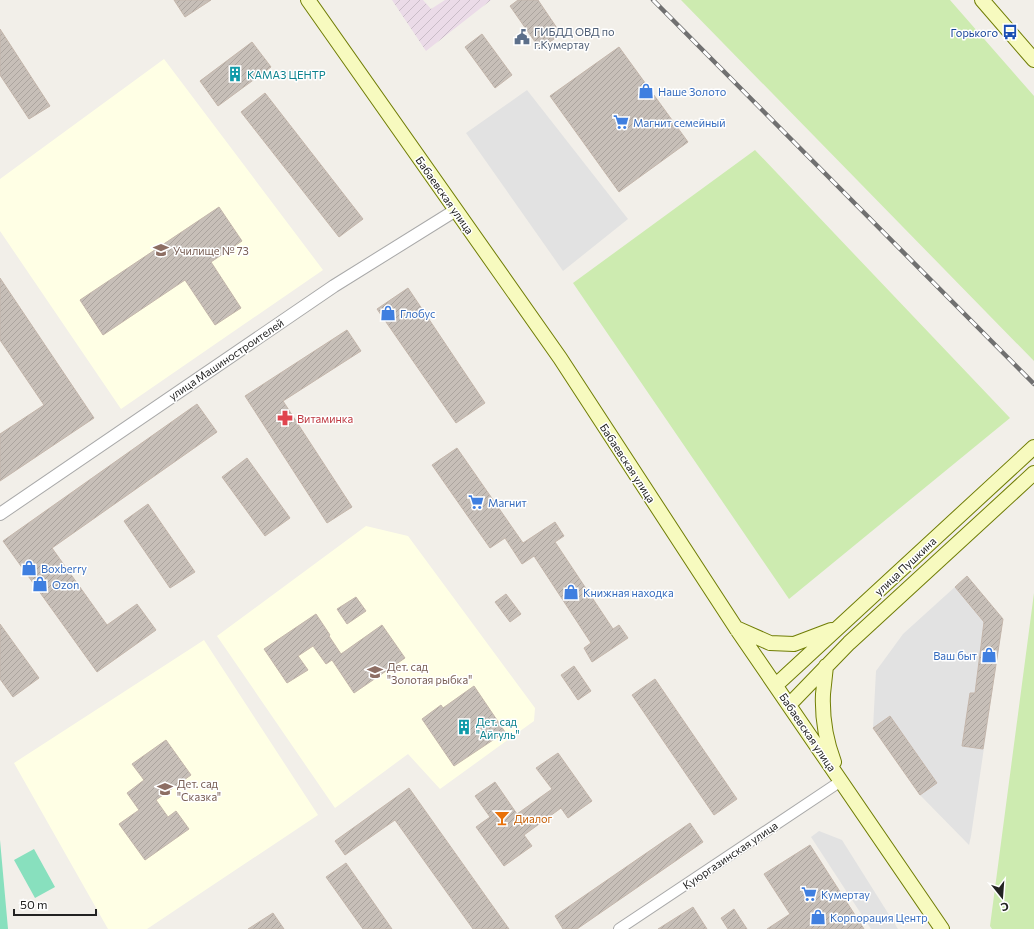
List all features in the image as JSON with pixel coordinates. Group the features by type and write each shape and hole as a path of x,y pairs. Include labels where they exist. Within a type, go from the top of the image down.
{"main road":[{"name":"Бабаевская улица","path":"308,0 560,358 736,628 942,929"},
{"path":"982,0 1034,60"},
{"name":"улица Пушкина","path":"776,685 1034,447"},
{"name":"улица Пушкина","path":"789,705 849,643 1034,473"},
{"path":"736,628 770,643 794,644 837,628"},
{"path":"826,666 823,695 825,724 829,750 841,781"}],"street":[{"name":"улица Машиностроителей","path":"0,514 334,286 456,210"},
{"name":"Куюргазинская улица","path":"619,929 841,781"}],"shaded area":[{"path":"392,0 423,0 431,9 445,0 491,0 426,51"},
{"name":"Училище № 73","path":"164,59 323,270 121,409 0,231 0,179"},
{"path":"527,90 628,219 563,271 466,133"},
{"name":"Дет. сад \"Золотая рыбка\"","path":"366,526 408,536 535,708 534,721 440,789 408,754 335,808 217,636"},
{"path":"967,576 1003,619 969,845 920,795 873,728 876,671 903,634"},
{"name":"Дет. сад \"Сказка\"","path":"204,640 318,815 147,929 108,929 14,763"},
{"path":"819,831 842,840 898,929 871,929 811,837"}],"green space":[{"path":"681,0 950,0 1034,96 1034,361"},
{"path":"755,150 1010,418 789,599 573,283"},
{"path":"1034,593 1034,929 992,929 990,926"},
{"path":"0,840 8,929 0,929"},
{"path":"34,849 55,887 35,898 14,860"}],"building":[{"path":"174,0 211,0 185,17"},
{"path":"518,0 538,0 561,34 540,49 510,6"},
{"path":"0,29 50,106 29,119 0,75"},
{"path":"482,34 512,75 495,88 465,47"},
{"name":"КАМАЗ ЦЕНТР","path":"252,42 271,67 218,106 200,81"},
{"name":"Магнит семейный","path":"619,47 688,142 619,192 550,96"},
{"path":"265,93 363,219 339,237 241,112"},
{"path":"219,207 242,241 211,262 241,308 215,325 185,280 103,335 80,300"},
{"path":"0,278 94,418 0,481 0,434 44,405 0,340"},
{"path":"408,288 485,403 456,423 377,309"},
{"path":"347,330 361,351 283,401 352,507 327,523 245,396"},
{"path":"197,404 217,432 52,548 107,625 137,604 156,630 97,672 3,541"},
{"path":"457,448 523,543 555,522 564,536 555,542 613,629 619,625 628,638 592,662 584,648 591,643 534,556 522,564 505,538 490,548 432,465"},
{"path":"247,458 290,518 265,536 222,477"},
{"path":"148,504 195,572 170,588 124,521"},
{"name":"Ваш быт","path":"967,576 1003,619 983,749 962,746 970,693 975,693 984,622 955,587"},
{"path":"506,594 521,614 510,622 495,602"},
{"path":"356,597 366,611 347,624 337,609"},
{"name":"Дет. сад \"Золотая рыбка\"","path":"316,614 341,654 382,625 405,658 354,693 332,660 326,664 313,646 298,656 308,670 287,683 264,649"},
{"path":"0,624 39,678 13,697 0,679"},
{"path":"574,666 591,691 578,700 561,675"},
{"path":"655,679 737,799 714,815 632,695"},
{"name":"Дет. сад \"Айгуль\"","path":"474,686 505,732 454,766 422,719 441,705 443,708"},
{"path":"890,716 937,783 920,795 873,728"},
{"name":"Дет. сад \"Сказка\"","path":"166,740 191,775 156,800 168,817 176,811 189,829 145,860 119,824 139,810 127,793 144,780 132,764"},
{"path":"558,753 592,801 568,818 561,808 524,835 532,846 504,866 476,827 490,817 475,796 495,782 517,814 552,789 536,768"},
{"path":"409,788 509,929 473,929 395,820 345,855 335,841"},
{"path":"690,823 703,842 577,929 563,929 555,916"},
{"name":"Кумертау","path":"810,845 864,929 767,929 790,914 764,874"},
{"path":"346,863 392,929 363,929 326,877"},
{"path":"693,907 707,929 658,929"},
{"path":"734,909 747,929 728,929 721,918"},
{"path":"273,913 284,929 248,929"}],"railway":[{"path":"653,0 1034,384"}],"place":[{"name":"Горького","path":"1010,32"},
{"name":"ГИБДД ОВД по г.Кумертау","path":"522,37"},
{"name":"КАМАЗ ЦЕНТР","path":"235,74"},
{"name":"Наше Золото","path":"646,91"},
{"name":"Магнит семейный","path":"621,122"},
{"name":"Училище № 73","path":"161,250"},
{"name":"Глобус","path":"388,313"},
{"name":"Витаминка","path":"285,418"},
{"name":"Магнит","path":"476,502"},
{"name":"Boxberry","path":"29,568"},
{"name":"Ozon","path":"40,584"},
{"name":"Книжная находка","path":"571,592"},
{"name":"Ваш быт","path":"989,655"},
{"name":"Дет. сад \"Золотая рыбка\"","path":"375,672"},
{"name":"Дет. сад \"Айгуль\"","path":"464,727"},
{"name":"Дет. сад \"Сказка\"","path":"165,789"},
{"name":"Диалог","path":"502,818"},
{"name":"Кумертау","path":"809,894"},
{"name":"Корпорация Центр","path":"818,917"}]}
